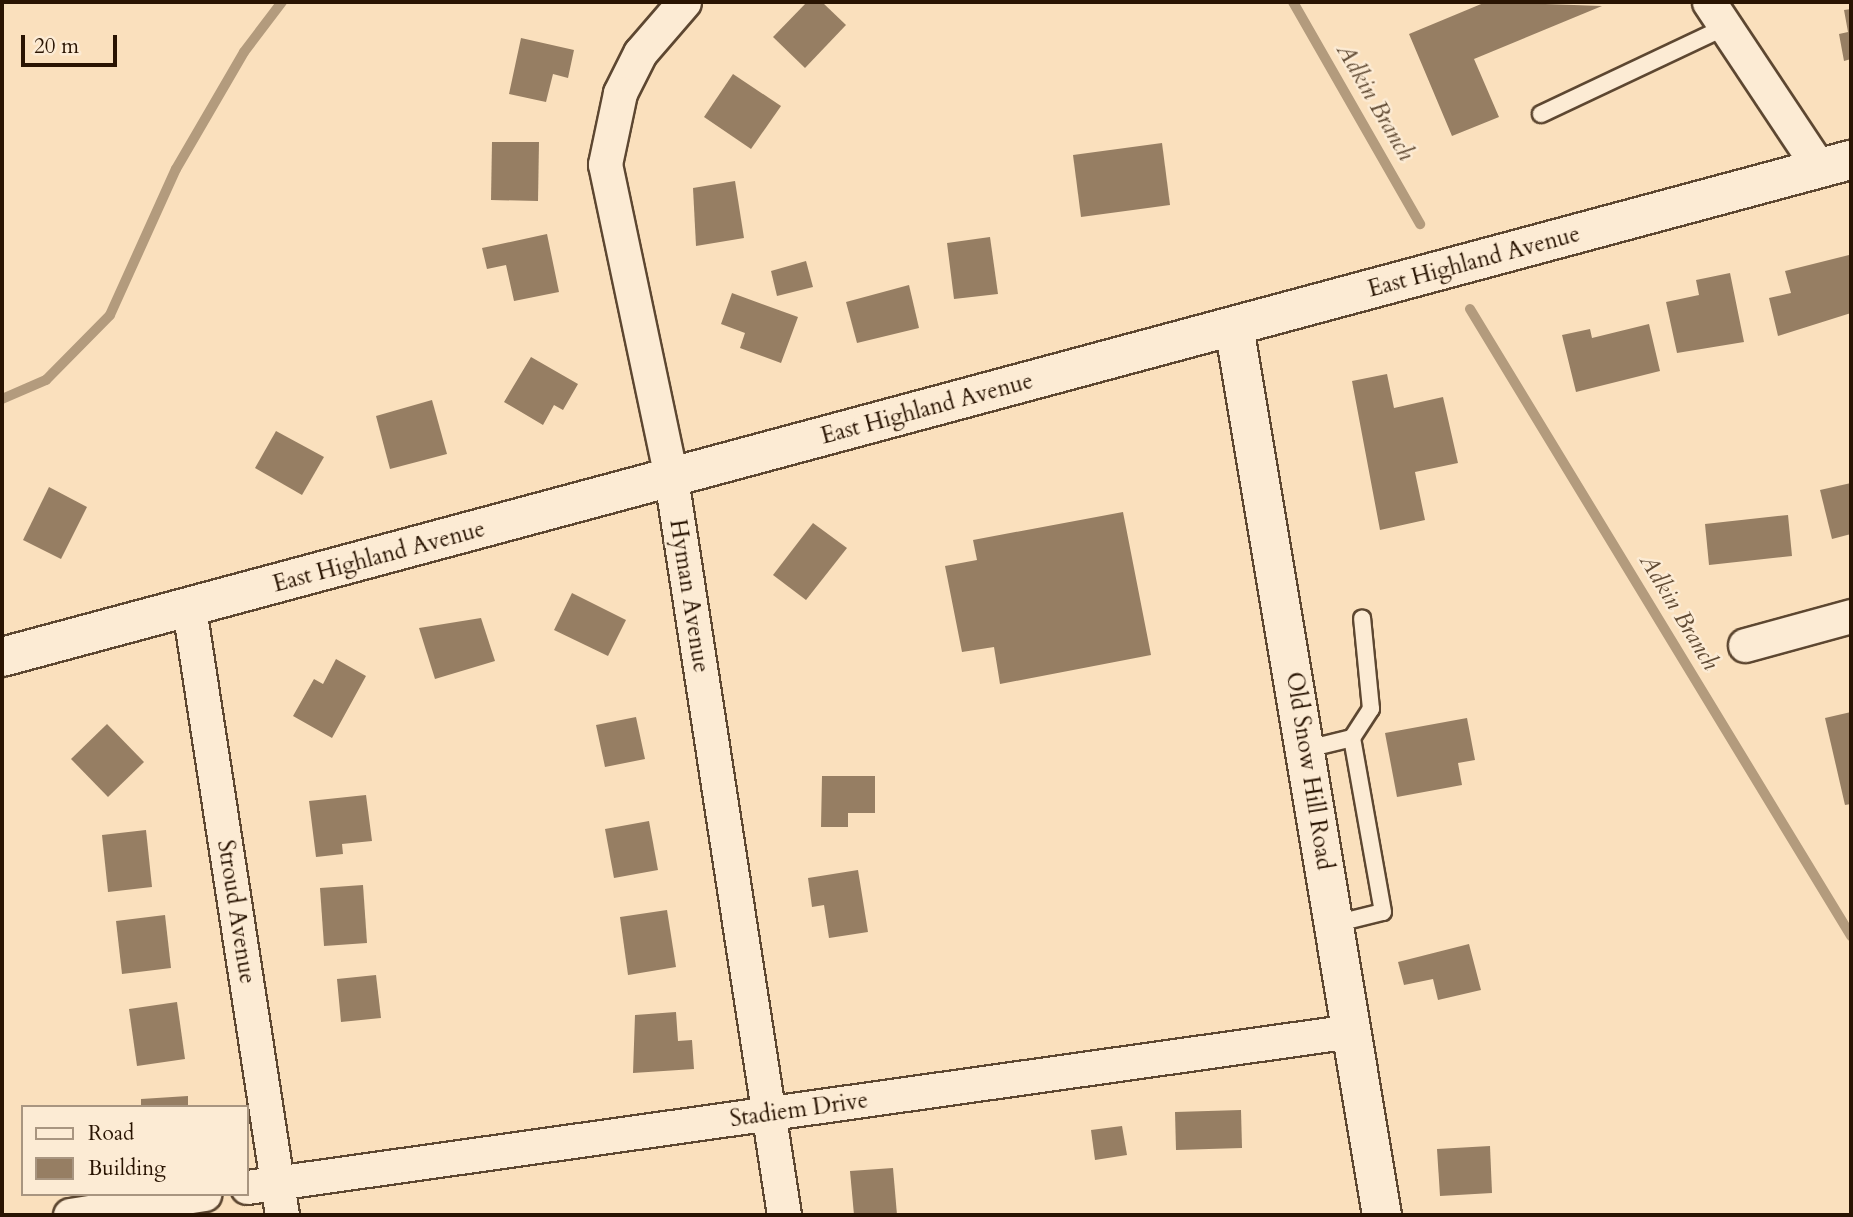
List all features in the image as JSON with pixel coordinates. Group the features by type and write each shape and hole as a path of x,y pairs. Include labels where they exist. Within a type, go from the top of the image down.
{"street":[{"name":"Hyman Avenue","path":"684,2 640,53 620,93 605,164 671,478 784,1215"},
{"path":"1717,14 1836,165"},
{"name":"East Highland Avenue","path":"2,657 1836,165"},
{"name":"Old Snow Hill Road","path":"1234,326 1307,749 1382,1215"},
{"name":"Stroud Avenue","path":"189,608 262,1185 282,1215"},
{"path":"1745,645 1851,616"},
{"name":"Stadiem Drive","path":"262,1185 1351,1031"},
{"path":"71,1215 191,1196"}],"lane":[{"path":"1541,114 1717,14"},
{"path":"1334,924 1383,912 1352,738 1370,709 1362,618"},
{"path":"1307,749 1352,738"}],"building":[{"path":"807,2 822,2 846,25 805,68 773,37"},
{"path":"1486,2 1602,6 1474,59 1499,117 1452,136 1409,34"},
{"path":"1851,9 1851,59 1844,61 1839,34 1848,32 1844,10"},
{"path":"521,38 574,50 568,78 553,74 546,102 509,94"},
{"path":"733,74 781,106 751,149 704,117"},
{"path":"492,142 539,142 538,201 491,200"},
{"path":"1162,143 1170,205 1081,217 1073,155"},
{"path":"735,181 744,238 696,246 693,188"},
{"path":"547,234 559,292 514,301 506,265 487,269 482,248"},
{"path":"990,237 998,294 954,299 947,243"},
{"path":"1849,255 1851,313 1778,336 1769,298 1791,293 1785,271"},
{"path":"806,261 813,287 777,296 771,271"},
{"path":"1730,273 1744,342 1677,353 1666,302 1699,295 1696,280"},
{"path":"909,285 919,328 857,343 846,302"},
{"path":"732,293 798,317 781,363 740,348 745,333 721,324"},
{"path":"1649,324 1660,371 1576,392 1562,335 1590,329 1592,338"},
{"path":"531,357 578,384 563,410 554,405 543,425 504,402"},
{"path":"1387,374 1394,408 1443,397 1458,463 1415,472 1425,520 1380,530 1352,381"},
{"path":"432,400 447,454 390,469 376,416"},
{"path":"276,431 324,457 302,495 255,468"},
{"path":"1851,483 1851,534 1832,539 1820,490"},
{"path":"49,487 87,507 61,559 23,540"},
{"path":"1123,512 1151,655 1000,684 994,647 962,652 945,566 977,560 973,540"},
{"path":"1788,515 1792,556 1709,565 1705,524"},
{"path":"813,523 847,548 806,600 773,575"},
{"path":"572,593 626,620 608,656 554,630"},
{"path":"481,618 495,661 435,679 419,628"},
{"path":"336,659 366,676 332,738 293,716 314,679 323,684"},
{"path":"1851,712 1851,804 1845,805 1825,718"},
{"path":"636,717 645,759 605,767 596,725"},
{"path":"1467,718 1475,760 1458,763 1462,785 1397,797 1385,733"},
{"path":"107,724 144,762 108,797 71,759"},
{"path":"822,776 875,776 875,813 848,813 848,827 821,827"},
{"path":"366,795 372,841 342,844 343,854 316,857 309,801"},
{"path":"649,821 658,870 614,878 605,829"},
{"path":"146,830 152,887 108,892 102,835"},
{"path":"858,870 868,932 829,938 824,905 812,907 808,878"},
{"path":"363,885 367,943 324,946 320,888"},
{"path":"667,910 676,967 628,975 620,917"},
{"path":"165,915 171,968 122,974 116,921"},
{"path":"1469,944 1481,990 1438,1000 1433,979 1404,985 1398,962"},
{"path":"376,975 381,1018 341,1022 337,979"},
{"path":"177,1002 185,1059 137,1066 129,1009"},
{"path":"676,1012 678,1041 692,1040 694,1069 633,1073 635,1015"},
{"path":"188,1096 188,1105 141,1105 141,1099"},
{"path":"1241,1110 1242,1148 1176,1150 1175,1112"},
{"path":"1122,1126 1127,1155 1095,1160 1091,1130"},
{"path":"1490,1146 1492,1193 1440,1196 1437,1149"},
{"path":"893,1168 897,1215 854,1215 850,1171"}],"waterway":[{"path":"2,399 46,380 110,315 176,169 244,52 282,2"},
{"name":"Adkin Branch","path":"1293,2 1420,224"},
{"name":"Adkin Branch","path":"1470,309 1851,936"}]}
